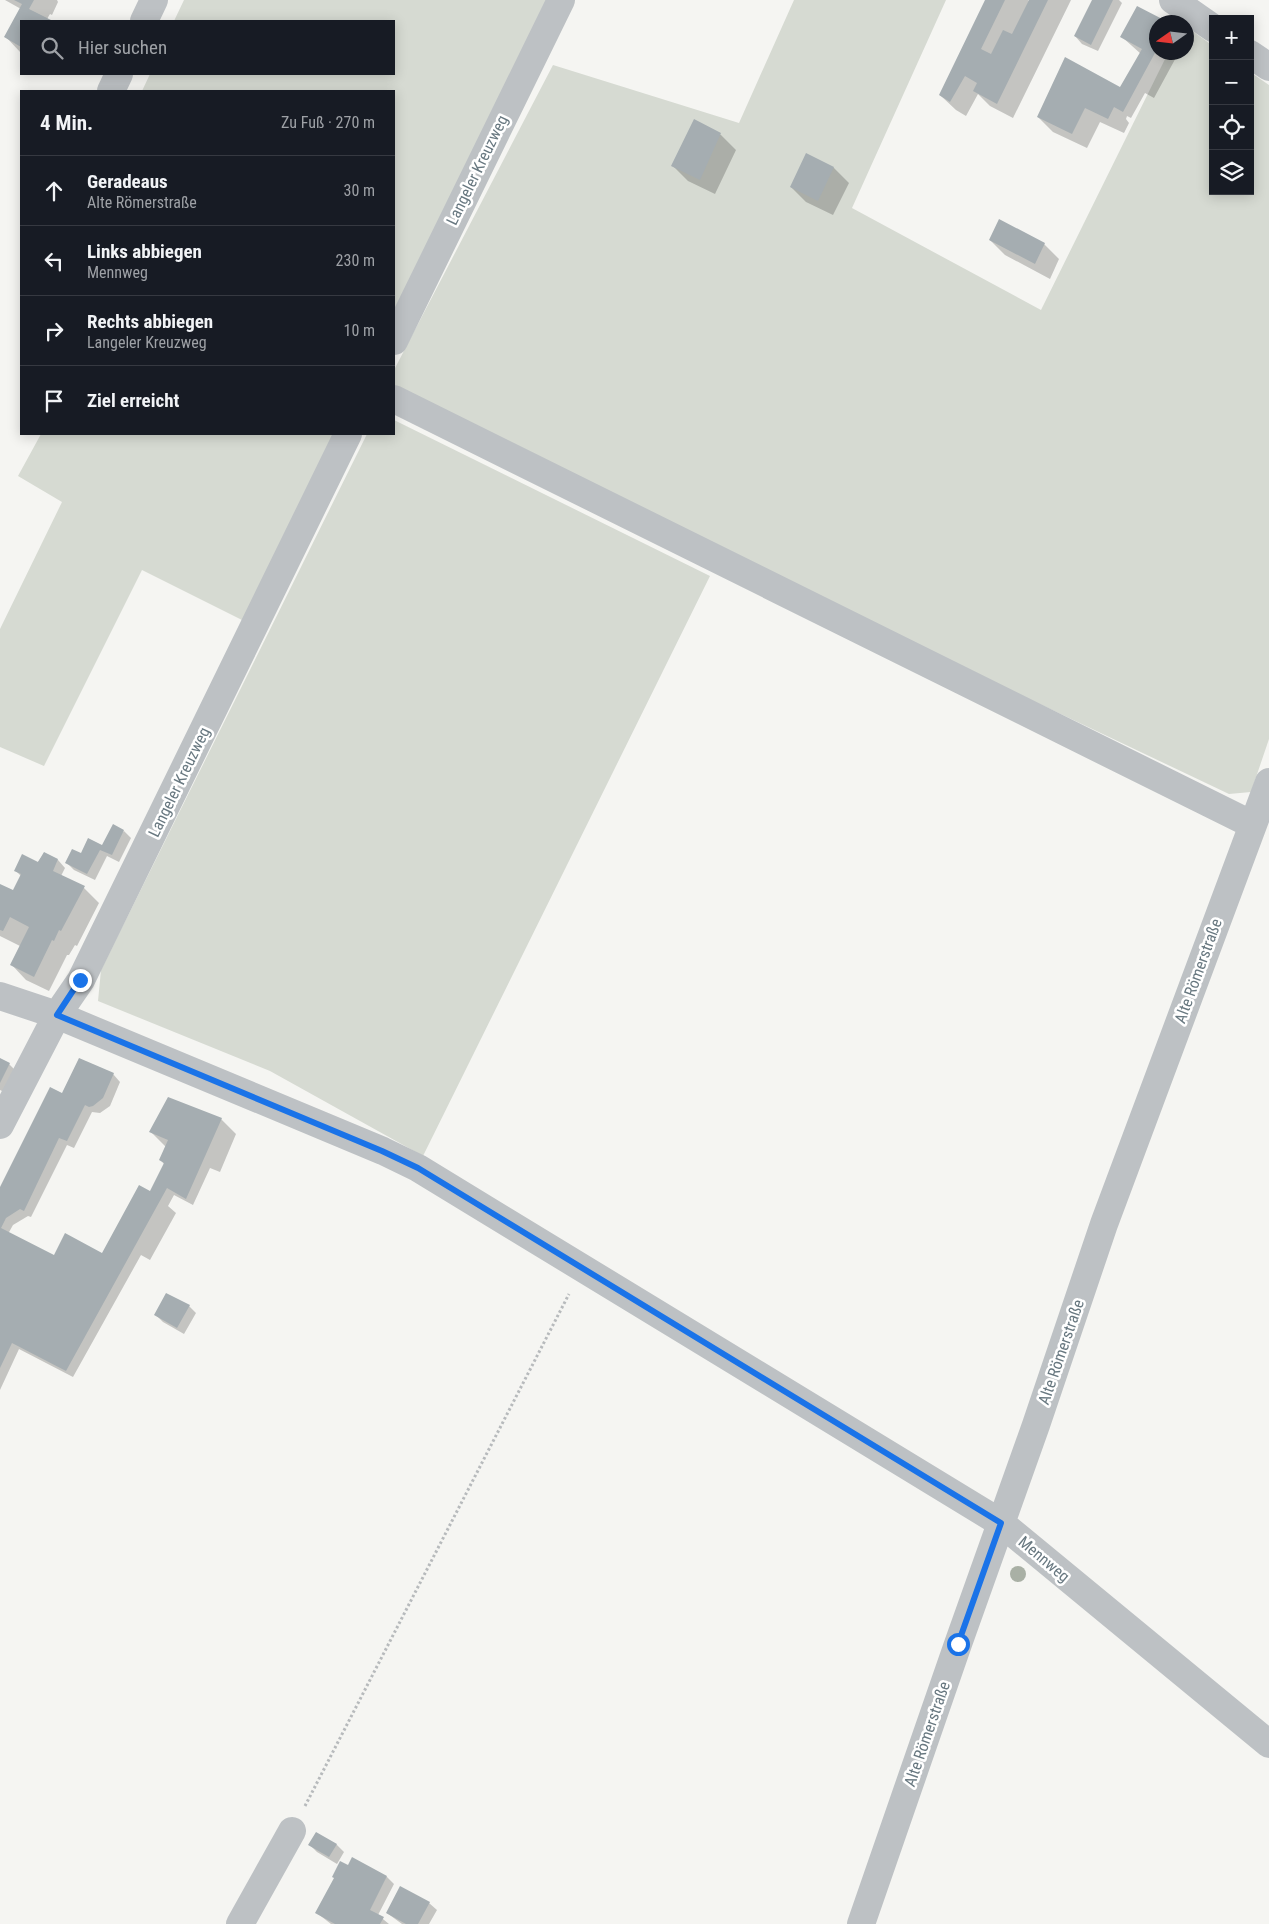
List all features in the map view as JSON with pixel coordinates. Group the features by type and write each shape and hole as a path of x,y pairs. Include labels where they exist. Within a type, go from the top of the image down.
{"street":[{"path":"144,20 154,0"},
{"name":"Langeler Kreuzweg","path":"395,339 561,0"},
{"path":"1173,0 1209,25"},
{"path":"1254,57 1269,67"},
{"path":"111,90 119,75"},
{"path":"395,399 1253,825"},
{"name":"Langeler Kreuzweg","path":"2,1116 57,1015 80,980 348,435"},
{"name":"Alte Römerstraße","path":"861,1924 1104,1224 1269,782"},
{"name":"Mennweg","path":"0,996 57,1015 382,1151 418,1168 1001,1523 1269,1744"},
{"path":"240,1924 292,1832"}],"path":[{"path":"292,1832 582,1269"}],"shaded area":[{"path":"184,0 551,0 395,317 395,90 142,90 150,75 395,75 395,20 174,20"},
{"path":"794,0 946,0 852,208 1041,310 1165,60 1194,60 1194,32 1209,43 1209,195 1254,195 1254,75 1269,85 1269,739 1251,792 1229,794 884,630 395,387 395,368 553,65 739,123"},
{"path":"395,420 710,576 423,1156 270,1071 98,1001 101,970 367,435 395,435"},
{"path":"40,435 340,435 246,622 142,570 44,766 0,747 0,629 62,502 18,476"}],"building":[{"path":"14,0 34,0 29,9 51,20 20,20 20,46 4,37 22,4"},
{"path":"985,0 1005,0 981,49 991,54 1003,30 1012,34 1029,0 1048,0 997,104 973,91 977,83 965,76 950,102 939,95"},
{"path":"1092,0 1113,0 1091,45 1074,36"},
{"path":"1137,6 1154,15 1149,15 1149,60 1151,60 1123,112 1114,107 1108,119 1085,108 1072,134 1037,117 1065,57 1120,87 1142,49 1120,37"},
{"path":"694,119 721,133 700,180 671,166"},
{"path":"806,153 834,167 818,201 790,187"},
{"path":"999,219 1045,243 1035,264 989,240"},
{"path":"113,824 124,830 112,855 100,850 87,874 65,863 72,849 81,853 88,838 102,845"},
{"path":"44,852 58,859 53,871 85,886 61,931 59,930 54,941 52,940 34,977 10,965 29,927 10,917 3,931 0,930 0,884 13,890 21,874 14,871 22,854 38,862"},
{"path":"0,1058 10,1063 0,1083"},
{"path":"79,1058 114,1073 103,1098 93,1106 85,1105 67,1141 59,1138 24,1211 20,1209 6,1218 1,1228 54,1255 65,1233 102,1253 139,1185 150,1191 164,1163 159,1160 168,1140 149,1132 168,1097 222,1118 186,1199 167,1188 66,1371 12,1343 0,1368 0,1187 50,1087 62,1093"},
{"path":"166,1293 190,1305 177,1328 154,1315"},
{"path":"316,1832 337,1844 329,1857 308,1845"},
{"path":"352,1857 387,1876 370,1910 384,1917 380,1924 335,1924 315,1913 334,1878 332,1877 340,1861 348,1865"},
{"path":"400,1886 430,1902 418,1924 406,1924 386,1913"}],"route":[{"path":"80,980 57,1015 382,1151 418,1168 1001,1523 958,1644"}]}
